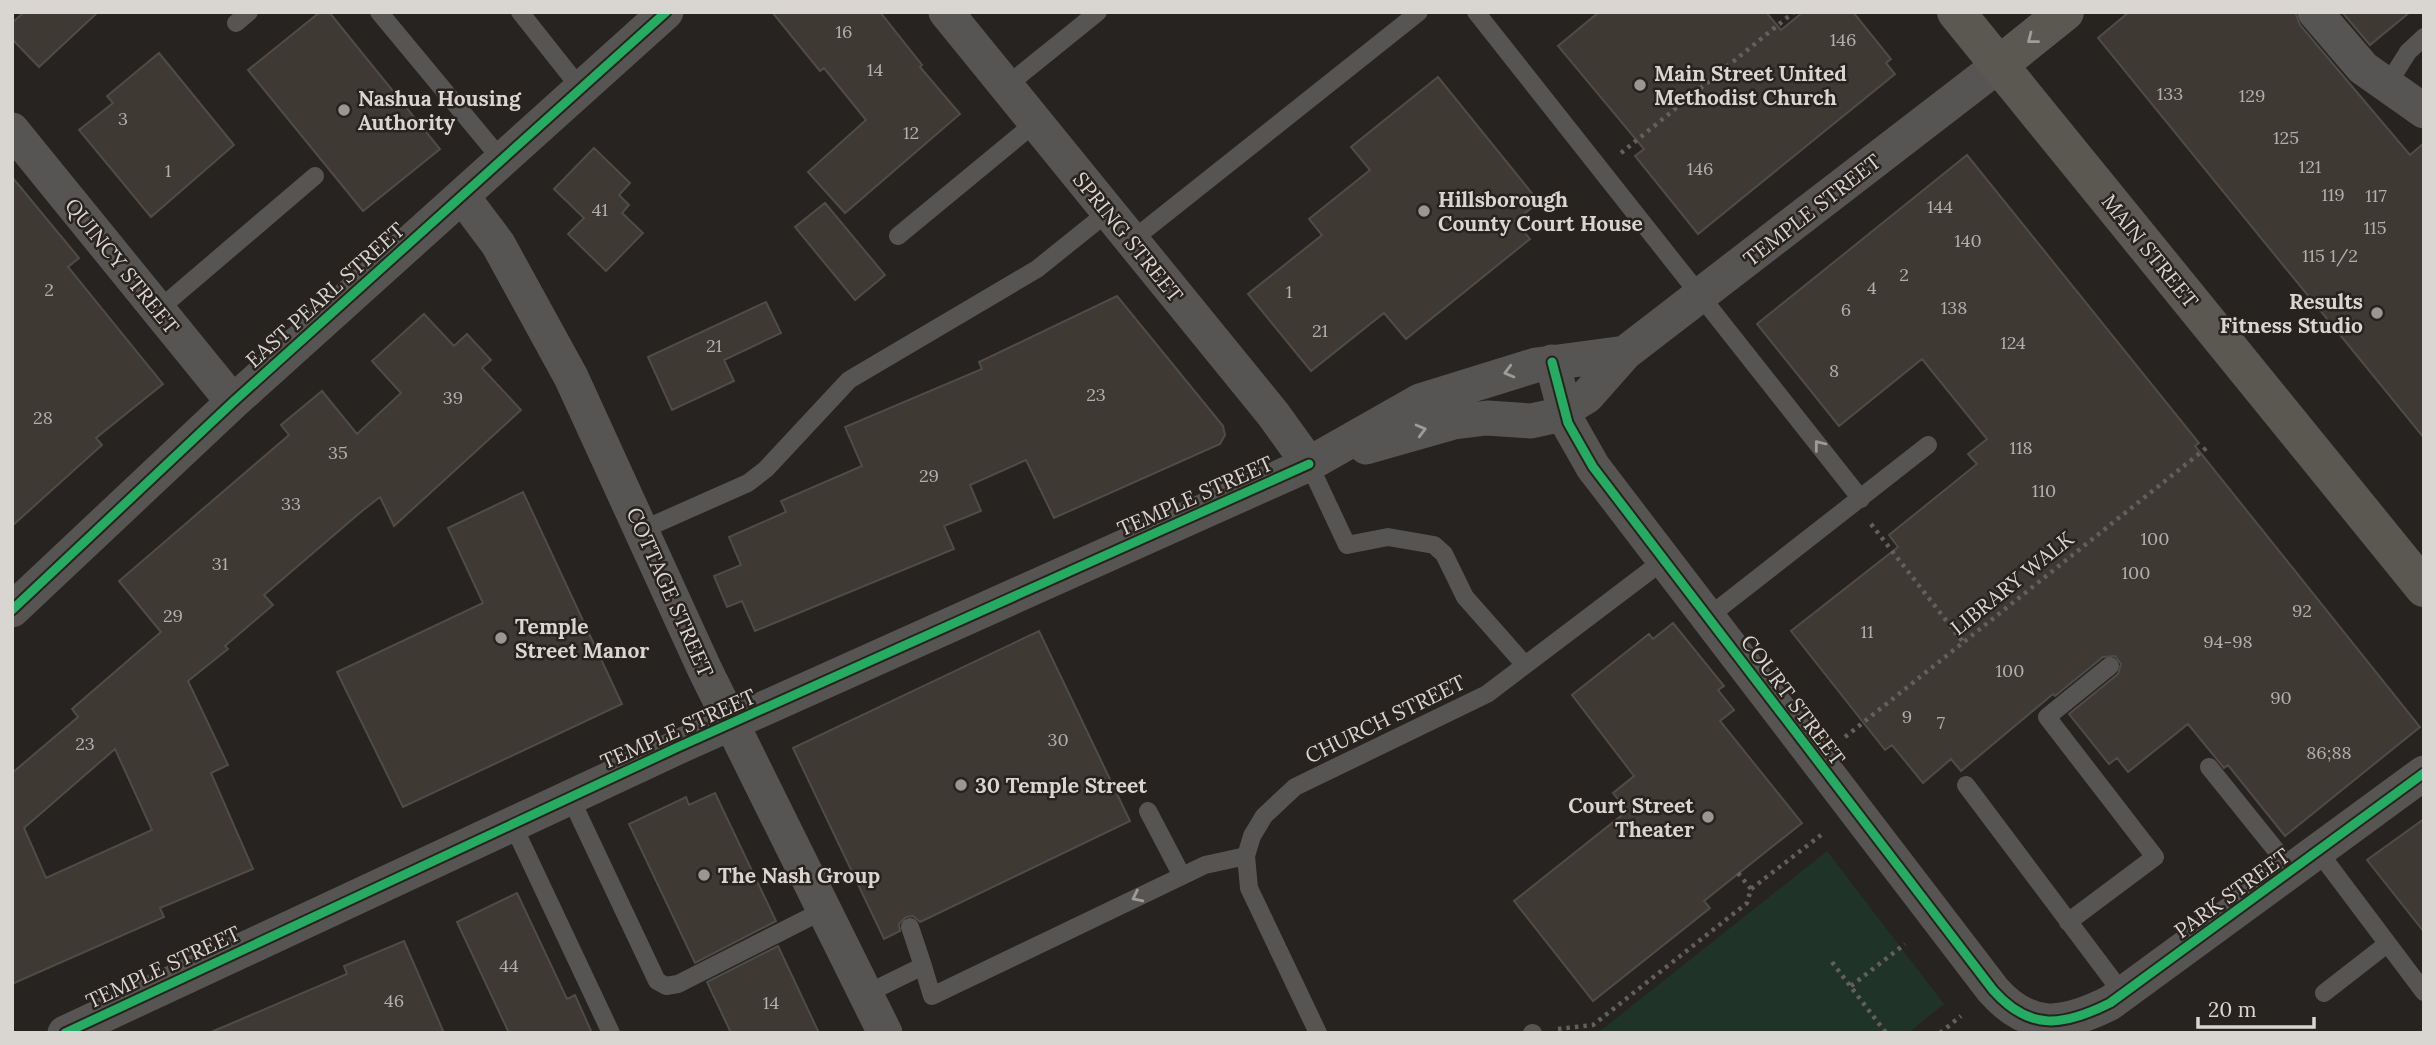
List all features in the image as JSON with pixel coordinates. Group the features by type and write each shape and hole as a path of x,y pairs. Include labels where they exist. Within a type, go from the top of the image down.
{"main road":[{"name":"MAIN STREET","path":"1956,12 2424,588"},
{"path":"1999,65 2065,12"}],"street":[{"name":"EAST PEARL STREET","path":"12,610 233,402 666,12"},
{"name":"SPRING STREET","path":"946,12 1285,430 1309,464"},
{"path":"2315,12 2351,56 2386,87 2424,110"},
{"name":"TEMPLE STREET","path":"1309,464 1454,422 1487,418 1543,420 1564,412 1587,396 1625,353 1999,65"},
{"name":"QUINCY STREET","path":"12,130 233,402"},
{"name":"COTTAGE STREET","path":"462,196 498,244 564,365 732,725 885,1033"},
{"name":"TEMPLE STREET","path":"65,1033 123,1021 512,823 1309,464 1420,401 1499,374 1552,362 1625,353"},
{"name":"COURT STREET","path":"1552,362 1564,412 1593,467 1993,990 2016,1011 2052,1022"},
{"name":"PARK STREET","path":"2052,1022 2085,1015 2123,995 2424,773"}],"lane":[{"path":"379,12 501,159"},
{"path":"520,12 581,89"},
{"path":"1005,87 1098,12"},
{"path":"1131,241 1419,12"},
{"path":"1476,12 1703,295 1858,501"},
{"path":"2386,87 2408,52 2424,37"},
{"path":"898,236 1035,123"},
{"path":"158,310 315,176"},
{"path":"642,530 748,483 766,469 849,380 1037,270 1108,212"},
{"path":"1708,617 1928,445"},
{"path":"1309,464 1348,545 1388,537 1434,545 1444,554 1465,597 1525,665"},
{"name":"CHURCH STREET","path":"1246,856 1252,836 1264,816 1287,792 1464,708 1664,560"},
{"path":"2068,922 2155,856 2047,717 2110,666"},
{"path":"2209,767 2387,944 2424,992"},
{"path":"1966,785 2123,995"},
{"path":"570,797 657,981 666,986 678,984 824,910"},
{"path":"1148,811 1182,876"},
{"path":"512,823 611,1033"},
{"path":"910,927 932,996 1214,861 1246,856 1252,897 1318,1033"},
{"path":"2324,993 2387,944"},
{"path":"866,994 923,966"}],"path":[{"path":"1602,169 1794,12"},
{"path":"1858,501 1963,642"},
{"path":"1532,1033 1593,1025 1747,903 1751,889 1821,835"},
{"path":"1738,873 1751,889"},
{"path":"1850,987 1905,944"},
{"path":"1832,962 1886,1033"},
{"path":"1940,1033 1961,1016"}],"green space":[{"path":"1827,851 1944,1004 1908,1033 1594,1033 1604,1028"}],"building":[{"path":"24,12 98,12 39,67 12,39 12,23"},
{"name":"Nashua Housing Authority","path":"320,12 329,12 440,149 363,211 248,70"},
{"path":"772,12 880,12 922,65 920,67 960,114 845,213 808,172 866,120 824,68 820,71"},
{"path":"1599,12 1766,12 1781,30 1803,12 1853,12 1891,59 1886,63 1895,74 1698,234 1635,156 1644,149 1558,46"},
{"path":"2129,12 2295,12 2300,25 2410,155 2424,143 2424,438 2098,38"},
{"path":"2342,12 2410,12 2370,45"},
{"path":"159,53 234,145 151,217 79,130 113,103 107,96"},
{"name":"Hillsborough County Court House","path":"1438,77 1539,202 1515,221 1530,239 1406,339 1384,313 1311,371 1248,294 1322,235 1309,219 1370,170 1351,147"},
{"path":"594,148 630,183 619,195 629,205 622,213 643,233 606,271 568,234 584,218 554,189"},
{"path":"1967,155 2199,443 2195,446 2420,727 2285,836 2228,765 2224,768 2188,724 2128,772 2117,758 2109,764 2069,714 2118,674 2121,664 2115,656 2103,657 2055,696 2053,694 1961,771 1951,759 1923,783 1892,745 1885,750 1791,631 1898,547 1889,535 1977,464 1968,454 1987,439 1922,359 1839,426 1757,324"},
{"path":"12,177 79,258 68,267 163,384 96,438 102,445 12,526"},
{"path":"825,203 885,275 855,300 795,227"},
{"path":"1117,296 1223,426 1225,435 1220,444 1054,518 1026,460 970,485 981,511 944,526 954,549 755,631 742,601 727,607 714,576 741,565 729,537 786,512 781,501 862,466 845,427 982,369 979,362"},
{"path":"766,302 781,333 724,360 734,381 672,410 648,357"},
{"path":"424,314 454,346 467,334 491,360 482,368 521,410 394,526 380,497 362,511 264,595 273,605 225,646 228,649 188,681 228,765 211,773 253,869 160,908 164,917 12,984 12,773 78,717 72,709 161,632 119,581 289,435 281,425 322,391 357,434 401,393 372,361","holes":["115,749 152,830 46,878 24,828"]},
{"name":"Temple Street Manor","path":"523,492 622,704 403,807 337,672 483,603 448,528"},
{"name":"Court Street Theater","path":"1673,623 1724,686 1718,690 1734,710 1720,721 1802,823 1704,901 1710,908 1593,1001 1514,901 1627,811 1613,793 1634,776 1572,695 1649,634 1653,639"},
{"name":"30 Temple Street","path":"1039,631 1130,821 920,922 913,916 906,917 899,924 900,931 884,939 793,748"},
{"name":"The Nash Group","path":"715,793 776,921 695,963 629,824 686,797 689,805"},
{"path":"2424,819 2424,932 2367,860"},
{"path":"517,893 567,999 575,995 592,1033 509,1033 457,922"},
{"path":"404,941 444,1033 209,1033 347,974 344,966"},
{"path":"778,946 819,1033 731,1033 707,982"}],"cycle path":[{"path":"12,610 233,402 666,12"},
{"path":"1552,362 1568,423 1593,467 1993,990 2020,1013 2034,1019 2063,1020 2078,1017 2110,1003 2424,773"},
{"path":"65,1033 678,747 1309,464"}],"place":[{"name":"Main Street United Methodist Church","path":"1640,85"},
{"name":"Nashua Housing Authority","path":"344,110"},
{"name":"Hillsborough County Court House","path":"1424,211"},
{"name":"Results Fitness Studio","path":"2377,313"},
{"name":"Temple Street Manor","path":"501,638"},
{"name":"30 Temple Street","path":"961,785"},
{"name":"Court Street Theater","path":"1708,817"},
{"name":"The Nash Group","path":"704,875"}]}
